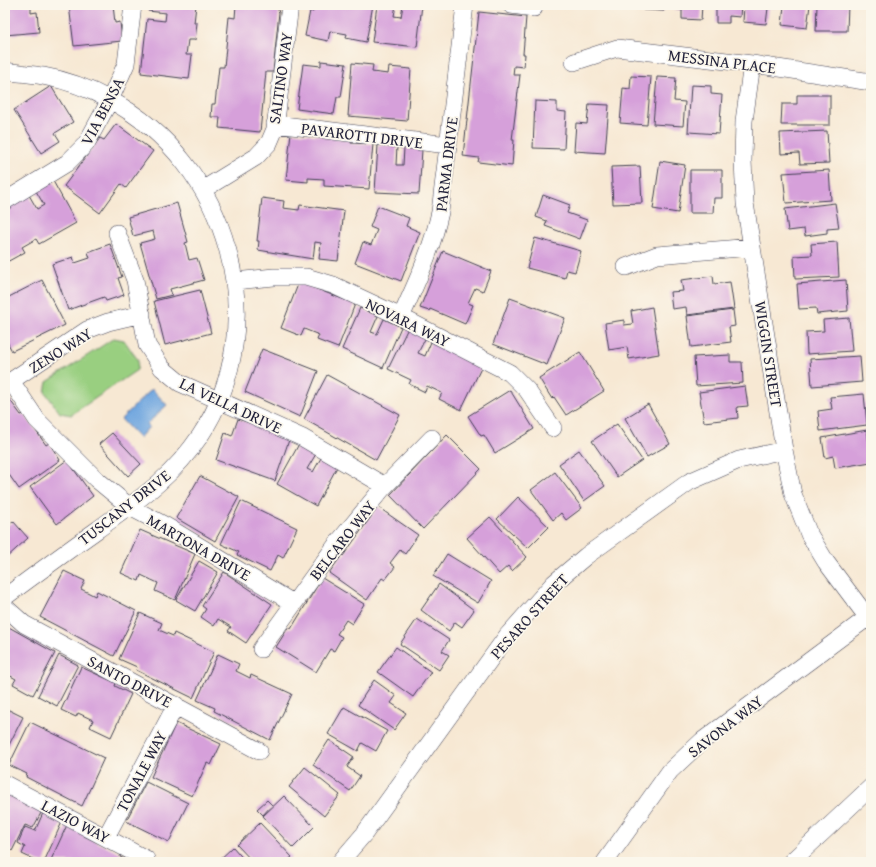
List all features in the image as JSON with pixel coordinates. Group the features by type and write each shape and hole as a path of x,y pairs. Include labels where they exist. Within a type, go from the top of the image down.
{"street":[{"name":"VIA BENSA","path":"5,201 67,163 86,144 110,100 126,64 133,5"},
{"name":"SALTINO WAY","path":"204,189 256,157 269,143 275,124 290,5"},
{"name":"PARMA DRIVE","path":"401,317 434,240 440,212 465,5"},
{"path":"511,5 534,8"},
{"name":"MESSINA PLACE","path":"574,62 617,48 752,64 871,82"},
{"name":"WIGGIN STREET","path":"752,64 744,121 743,161 745,203 784,450 793,494 809,534 826,562 870,619"},
{"name":"TUSCANY DRIVE","path":"5,71 44,76 82,87 110,100 138,117 163,138 185,162 204,189 224,232 235,281 236,314 234,344 227,376 218,400 200,435 180,463 157,486 5,597"},
{"name":"PAVAROTTI DRIVE","path":"275,124 448,145"},
{"name":"LA VELLA DRIVE","path":"117,233 135,280 147,345 162,368 180,383 303,438 385,486"},
{"path":"626,267 657,255 752,247"},
{"name":"NOVARA WAY","path":"235,281 274,277 306,277 332,285 401,317 510,374 527,390 553,428"},
{"name":"ZENO WAY","path":"8,383 87,330 108,322 142,314"},
{"name":"MARTONA DRIVE","path":"8,383 37,420 96,479 129,507 166,526 293,603"},
{"name":"BELCARO WAY","path":"261,649 336,545 385,486 432,438"},
{"name":"PESARO STREET","path":"340,862 364,834 507,636 554,583 586,556 689,482 740,460 784,450"},
{"name":"SANTO DRIVE","path":"5,607 24,624 259,751"},
{"name":"SAVONA WAY","path":"605,862 670,771 697,746 870,619"},
{"name":"TONALE WAY","path":"106,837 176,705"},
{"name":"LAZIO WAY","path":"5,784 146,859"},
{"path":"791,862 871,787"}],"green space":[{"path":"114,338 124,340 138,360 137,370 71,415 60,413 45,392 47,382"}],"water":[{"path":"152,389 167,405 147,424 149,427 139,438 121,419"}],"building":[{"path":"5,5 31,5 31,13 37,12 39,32 5,35"},
{"path":"69,5 113,5 115,23 120,22 122,41 74,46"},
{"path":"149,5 196,5 194,23 197,23 195,40 188,40 186,55 192,55 189,79 141,73 147,19 165,21 166,13 148,11"},
{"path":"236,5 279,5 273,72 266,72 260,132 219,128 220,117 211,117 212,104 215,104 219,67 224,67 229,17 235,18"},
{"path":"315,5 373,5 366,42 346,38 347,34 330,31 328,41 305,36 310,11 313,12"},
{"path":"377,5 396,5 394,16 401,17 403,5 422,5 417,47 372,42"},
{"path":"643,5 664,5 664,11 643,10"},
{"path":"671,5 702,5 701,20 682,19 682,10 671,9"},
{"path":"716,5 741,5 740,17 729,16 729,23 716,23"},
{"path":"744,5 777,5 776,8 768,8 766,24 743,22"},
{"path":"784,5 810,5 807,28 782,25"},
{"path":"817,5 848,5 847,31 816,31"},
{"path":"479,12 526,17 523,54 525,54 524,67 514,66 513,75 520,75 512,140 514,140 512,166 478,162 479,158 463,156"},
{"path":"321,61 346,64 341,97 337,97 334,114 297,109 303,64 321,66"},
{"path":"352,63 373,65 372,72 388,74 389,67 411,69 407,121 348,116"},
{"path":"631,76 651,77 647,125 620,123 623,88 630,89"},
{"path":"657,77 676,78 674,101 685,102 683,126 653,124"},
{"path":"691,85 711,86 711,94 722,95 719,134 688,132"},
{"path":"51,86 73,122 55,133 60,141 41,153 14,110"},
{"path":"797,95 830,95 830,125 781,125 782,104 797,104"},
{"path":"535,101 557,102 557,111 566,112 564,149 533,148"},
{"path":"589,104 609,105 605,153 574,151 576,123 587,124"},
{"path":"116,124 153,151 126,188 121,184 100,213 64,186 100,138 104,140"},
{"path":"827,131 829,163 800,164 799,153 781,154 780,133"},
{"path":"291,132 351,140 351,143 373,144 369,189 324,186 324,179 308,178 308,182 286,180"},
{"path":"378,145 397,146 396,165 403,165 404,148 422,150 419,194 375,192"},
{"path":"660,161 685,165 678,213 653,209"},
{"path":"640,166 642,203 613,204 611,167"},
{"path":"690,170 722,170 722,198 714,198 713,213 690,213"},
{"path":"829,170 831,200 786,203 783,173"},
{"path":"53,181 76,223 39,244 36,239 22,247 25,252 5,263 5,208 29,195 37,209 44,205 36,191"},
{"path":"543,195 570,205 567,213 587,220 580,239 545,226 547,221 536,217"},
{"path":"262,198 284,201 283,208 299,210 300,205 344,211 338,261 319,259 321,243 315,242 313,259 258,250 259,241 257,241"},
{"path":"177,203 188,242 185,243 189,260 197,258 204,280 170,289 172,295 156,299 140,243 155,239 153,231 133,236 128,217"},
{"path":"835,203 839,228 827,229 827,233 805,236 804,229 788,231 785,209"},
{"path":"378,206 409,218 406,226 420,232 401,281 355,263 363,242 371,245 377,230 370,227"},
{"path":"535,238 581,251 575,272 567,270 565,278 527,268"},
{"path":"837,242 839,277 795,279 794,256 812,255 811,244"},
{"path":"110,244 122,277 118,278 124,295 106,301 104,297 68,310 52,264 73,257 75,263 90,258 88,252"},
{"path":"443,251 491,271 483,291 475,288 468,303 473,305 465,324 430,309 429,311 420,308"},
{"path":"713,276 714,284 730,282 734,309 687,315 686,307 672,309 670,292 683,291 681,280"},
{"path":"42,280 65,325 12,351 5,338 5,299"},
{"path":"846,280 848,311 817,314 816,308 799,309 797,284"},
{"path":"299,282 355,304 338,348 317,340 319,335 304,329 301,336 281,328"},
{"path":"200,290 211,333 165,345 154,301"},
{"path":"510,298 565,318 547,365 493,344"},
{"path":"652,307 659,354 629,359 627,347 609,350 605,323 624,320 624,325 633,324 631,311"},
{"path":"360,308 378,316 371,332 377,334 384,319 401,327 383,368 342,349"},
{"path":"733,310 735,326 729,327 731,342 691,347 687,316"},
{"path":"849,318 852,351 807,354 806,332 824,331 823,320"},
{"path":"408,328 426,337 418,353 425,356 431,342 482,366 461,410 439,399 442,393 427,386 425,392 409,384 411,380 388,369"},
{"path":"262,349 318,371 300,417 245,392"},
{"path":"580,352 604,391 566,415 554,397 552,399 539,378"},
{"path":"730,355 730,362 742,362 743,383 696,386 694,357"},
{"path":"860,356 862,382 812,386 810,359"},
{"path":"327,375 400,415 376,460 304,419"},
{"path":"745,386 748,406 737,407 738,418 704,422 699,392"},
{"path":"510,390 534,429 495,453 484,435 481,436 468,416"},
{"path":"864,394 867,425 820,431 818,411 832,409 830,397"},
{"path":"7,396 21,415 24,414 46,445 49,443 60,460 19,489 5,469 5,397"},
{"path":"648,404 670,444 647,457 625,418"},
{"path":"238,419 290,437 275,481 216,460 225,433 232,436"},
{"path":"617,424 642,460 617,477 592,441"},
{"path":"867,430 871,462 835,468 833,456 825,458 822,438"},
{"path":"112,433 141,464 128,476 99,444"},
{"path":"447,435 481,469 423,529 390,495"},
{"path":"299,444 316,454 307,469 313,472 321,458 337,467 316,506 277,484"},
{"path":"579,450 605,486 584,501 559,464"},
{"path":"67,460 93,496 57,524 30,487"},
{"path":"555,472 582,508 566,520 561,513 553,520 531,490"},
{"path":"200,476 239,497 215,541 176,518"},
{"path":"518,497 549,527 528,548 497,519"},
{"path":"241,501 297,528 283,558 278,555 270,571 237,555 239,552 221,544"},
{"path":"378,507 418,535 405,554 400,550 390,563 395,567 385,580 382,578 367,600 329,573"},
{"path":"490,517 527,557 512,571 508,566 499,574 467,538"},
{"path":"13,521 28,538 5,559 5,523 7,526"},
{"path":"140,530 195,554 175,600 155,591 158,583 141,575 139,581 121,573"},
{"path":"447,554 491,581 478,603 433,576"},
{"path":"199,561 218,572 195,611 176,600"},
{"path":"64,571 85,581 81,589 95,596 97,591 136,611 114,656 40,617"},
{"path":"224,572 272,604 246,643 228,631 231,627 218,619 214,626 201,617 206,609 202,606"},
{"path":"322,578 364,604 352,624 346,620 337,634 342,637 334,651 330,649 316,672 276,647 288,628 291,629"},
{"path":"439,584 474,610 462,627 455,622 449,631 421,610"},
{"path":"140,613 162,623 159,630 173,636 174,633 214,652 193,698 136,670 137,667 119,659"},
{"path":"417,619 449,640 442,651 449,655 439,670 400,644"},
{"path":"7,626 55,653 33,695 13,684 16,679 5,673 5,630"},
{"path":"396,647 431,672 413,697 378,672"},
{"path":"218,654 239,664 236,671 250,678 251,675 292,694 270,740 214,711 215,708 197,700"},
{"path":"59,655 78,665 57,706 38,696"},
{"path":"81,667 116,683 115,686 131,694 111,737 90,727 93,720 78,713 76,717 61,710"},
{"path":"374,680 396,696 391,703 406,713 394,730 358,705"},
{"path":"344,707 387,731 376,751 362,743 358,751 328,734"},
{"path":"5,708 23,717 5,753"},
{"path":"30,722 104,758 82,806 26,777 27,774 9,765"},
{"path":"176,723 221,744 211,765 207,763 192,796 151,777"},
{"path":"329,740 354,757 347,767 360,776 350,791 313,765"},
{"path":"305,767 340,795 324,816 289,787"},
{"path":"146,782 188,803 169,842 126,821"},
{"path":"5,793 42,811 33,828 25,825 12,851 5,848"},
{"path":"284,796 314,827 293,848 263,816"},
{"path":"267,800 272,805 263,815 257,809"},
{"path":"43,813 62,822 44,862 39,862 22,854 25,847 18,843 25,827 35,831"},
{"path":"260,823 292,857 286,862 253,862 237,845"},
{"path":"67,825 85,833 84,836 121,854 120,857 131,862 50,862"},
{"path":"233,847 246,862 217,862"}]}
